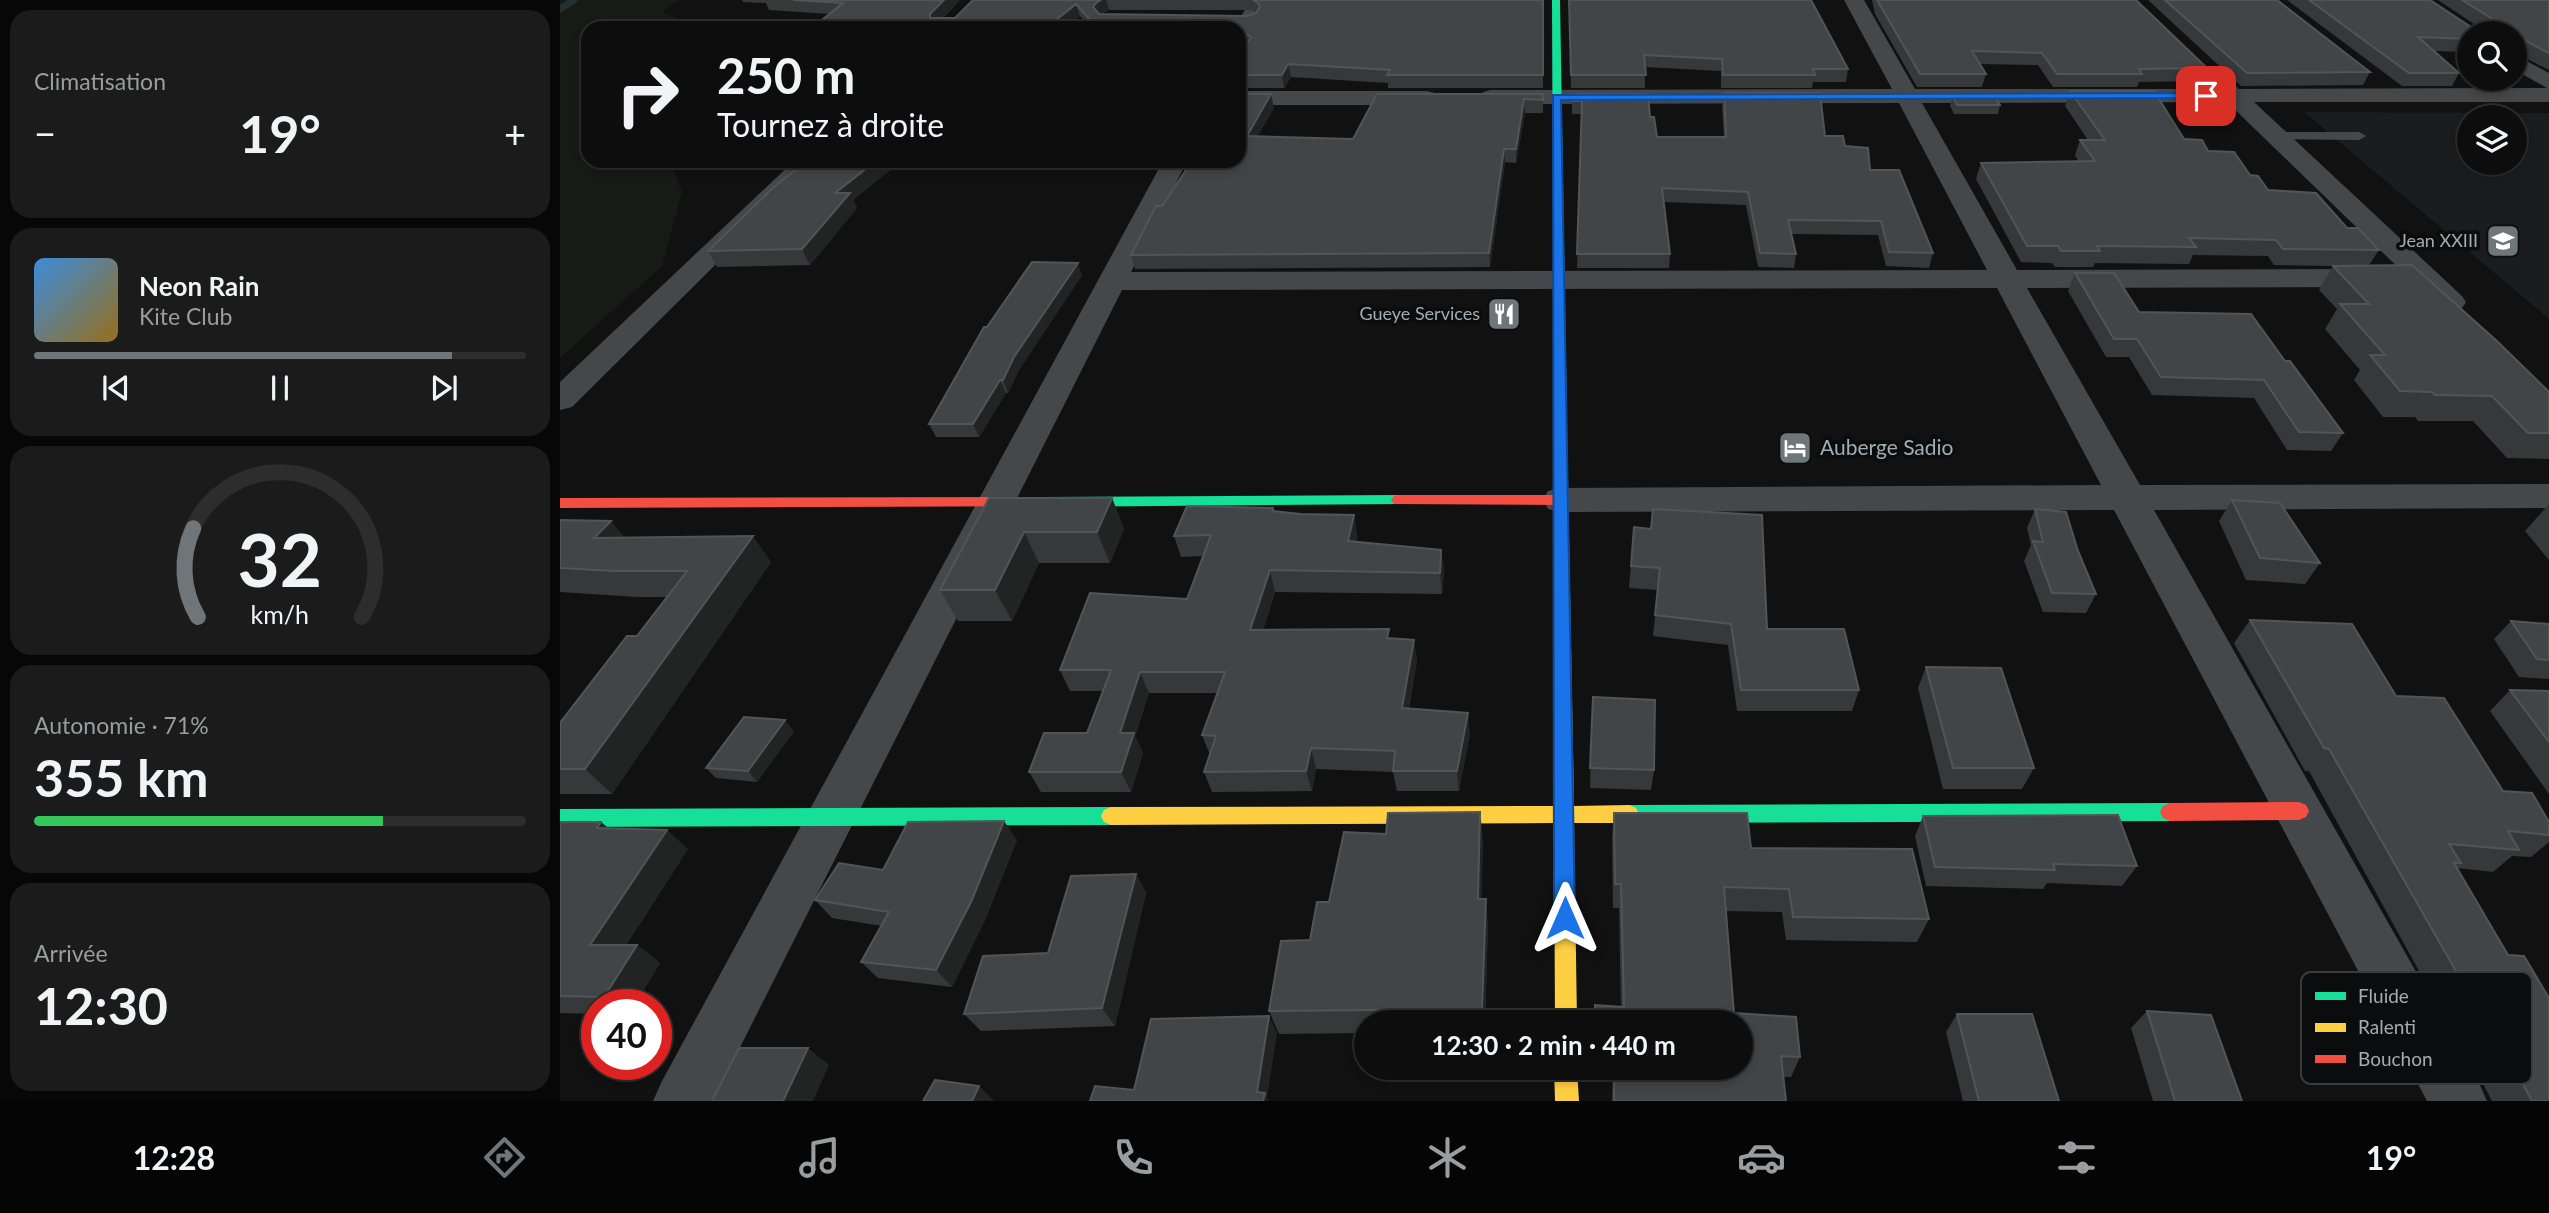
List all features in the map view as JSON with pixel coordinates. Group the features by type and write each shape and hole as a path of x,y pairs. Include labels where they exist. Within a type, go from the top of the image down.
{"street":[{"path":"1246,27 1260,0"},
{"path":"1556,0 1566,1010"},
{"path":"1854,0 2387,972"},
{"path":"1224,19 1250,19"},
{"path":"2204,67 2473,323"},
{"path":"2527,68 2549,82"},
{"path":"2364,71 2395,95"},
{"path":"1474,97 2549,95"},
{"path":"1246,98 1446,97"},
{"path":"560,400 801,168"},
{"path":"682,1101 1171,168"},
{"path":"1112,282 2426,278"},
{"path":"560,503 2549,496"},
{"path":"560,818 2299,811"},
{"path":"1566,1080 1567,1101"},
{"path":"2449,1084 2458,1101"}],"lane":[{"path":"2276,136 2359,136"}],"shaded area":[{"path":"560,0 679,0 662,12 686,21 581,21 581,168 673,168 682,192 662,266 560,358"},
{"name":"Jean XXIII","path":"2304,112 2457,113 2457,175 2527,175 2527,113 2549,113 2549,319"}],"building":[{"path":"793,0 944,0 930,14 930,18 955,18 973,0 1101,0 1093,7 1099,14 1248,16 1256,13 1260,7 1253,0 1543,0 1543,75 1387,75 1390,70 1288,64 1282,75 1246,75 1246,45 1251,37 1246,34 1246,21 1091,21 1076,4 1055,21 821,21 843,3"},
{"path":"1569,0 1811,0 1848,69 1813,69 1815,75 1723,75 1722,59 1644,55 1646,75 1571,75"},
{"path":"1877,0 2136,0 2207,68 2139,69 2142,74 2057,74 2042,53 1972,51 1986,74 1920,74"},
{"path":"2165,0 2277,0 2370,72 2247,73"},
{"path":"2309,0 2430,0 2462,21 2457,21 2457,39 2418,37 2457,73 2409,73"},
{"path":"2462,0 2549,0 2549,53 2527,42 2527,21 2491,21 2491,18"},
{"path":"2070,91 2154,91 2184,139 2202,140 2208,151 2234,152 2250,175 2258,176 2268,190 2316,193 2347,228 2358,228 2379,250 2283,249 2276,240 2189,238 2196,247 2097,246 2100,251 2061,251 2058,246 2027,246 1981,163 2095,161 2080,140 2105,140"},
{"path":"1724,93 1820,93 1825,136 1843,136 1845,146 1868,148 1870,170 1899,170 1933,253 1889,252 1881,221 1788,220 1796,254 1760,253 1748,192 1662,188 1670,254 1577,254 1582,101 1572,101 1572,94 1648,94 1650,117 1654,117 1657,137 1726,137"},
{"path":"1246,94 1271,94 1247,136 1353,139 1377,94 1543,94 1543,100 1524,99 1516,149 1504,149 1489,253 1131,255 1156,206 1162,206 1187,168 1246,168"},
{"path":"1953,97 1995,97 2000,105 1957,105"},
{"path":"798,168 867,168 835,193 850,193 802,249 708,251 775,186"},
{"path":"1032,262 1078,263 1014,357 1003,380 1000,380 973,424 929,424 984,327 987,327"},
{"path":"2412,265 2549,392 2549,433 2528,433 2492,396 2400,391 2370,355 2385,355 2340,304 2369,304 2333,266"},
{"path":"2075,273 2114,273 2139,312 2251,314 2285,361 2290,361 2343,433 2299,432 2264,380 2161,377 2137,339 2114,339"},
{"path":"989,498 1112,498 1097,532 1024,532 995,590 940,590"},
{"path":"2232,500 2280,503 2320,563 2260,558"},
{"path":"1187,506 1273,508 1273,511 1300,514 1354,515 1348,541 1441,550 1440,573 1270,570 1250,630 1389,629 1387,638 1414,640 1402,708 1468,713 1457,771 1393,771 1395,751 1311,748 1306,771 1204,772 1216,736 1202,735 1225,672 1140,672 1120,733 1134,733 1121,772 1029,772 1044,733 1087,733 1111,670 1060,670 1090,593 1187,599 1211,535 1174,536"},
{"path":"1653,509 1762,515 1767,629 1844,629 1859,690 1741,690 1731,624 1655,615 1660,568 1631,566 1634,527 1651,529"},
{"path":"2035,509 2066,512 2078,551 2096,594 2052,593 2033,541 2043,542"},
{"path":"560,520 611,521 594,538 753,536 585,769 560,769 560,723 627,636 637,636 687,571 560,568"},
{"path":"2250,620 2352,624 2396,696 2444,698 2503,791 2532,793 2549,822 2549,835 2508,831 2519,850 2449,844 2461,863 2454,863 2508,955 2524,956 2549,998 2549,1101 2532,1101 2523,1084 2532,1084 2532,972 2456,972 2329,749 2324,748"},
{"path":"2511,621 2549,624 2549,660 2537,659"},
{"path":"1926,667 2001,668 2034,768 1953,768"},
{"path":"2510,690 2549,691 2549,742"},
{"path":"1593,697 1655,700 1654,770 1590,768"},
{"path":"744,717 785,720 748,771 706,768"},
{"path":"1480,812 1478,899 1486,899 1482,1009 1269,1011 1281,941 1310,940 1317,902 1329,902 1344,832 1386,834 1388,813"},
{"path":"1614,813 1747,813 1751,848 1912,849 1929,919 1793,917 1789,889 1724,887 1734,1010 1595,1010 1595,1005 1624,1007 1621,884 1615,884"},
{"path":"2118,815 2137,866 2053,864 2055,870 1935,867 1923,816"},
{"path":"1004,821 971,902 936,970 861,962 889,912 815,900 839,863 883,870 908,822"},
{"path":"560,822 601,822 597,828 667,830 590,945 637,945 609,989 581,989 581,996 560,996"},
{"path":"1136,874 1102,1008 964,1014 983,956 1048,953 1071,876"},
{"path":"2147,1011 2211,1015 2242,1101 2175,1101"},
{"path":"1753,1014 1796,1017 1800,1057 1781,1056 1786,1101 1614,1101 1614,1080 1753,1080"},
{"path":"1957,1014 2032,1014 2059,1101 1979,1101"},
{"path":"1269,1016 1257,1092 1265,1093 1263,1101 1090,1101 1095,1086 1134,1090 1151,1019"},
{"path":"739,1048 808,1048 783,1101 712,1101"},
{"path":"935,1080 979,1086 972,1101 923,1101"}],"waterway":[{"path":"560,9 574,0"}],"traffic: fast":[{"path":"1556,0 1561,482"},
{"path":"1045,502 1399,500"},
{"path":"1629,814 2170,812"},
{"path":"560,818 1111,816"}],"traffic: slow":[{"path":"1561,482 1566,1010"},
{"path":"1111,816 1629,814"},
{"path":"1566,1080 1567,1101"}],"traffic: jam":[{"path":"1399,500 1561,500"},
{"path":"560,503 1045,502"},
{"path":"2170,812 2299,811"}],"place":[{"name":"Jean XXIII","path":"2503,241"},
{"name":"Gueye Services","path":"1504,314"},
{"name":"Auberge Sadio","path":"1795,448"}],"route":[{"path":"1565,918 1557,97 2206,96"}]}
